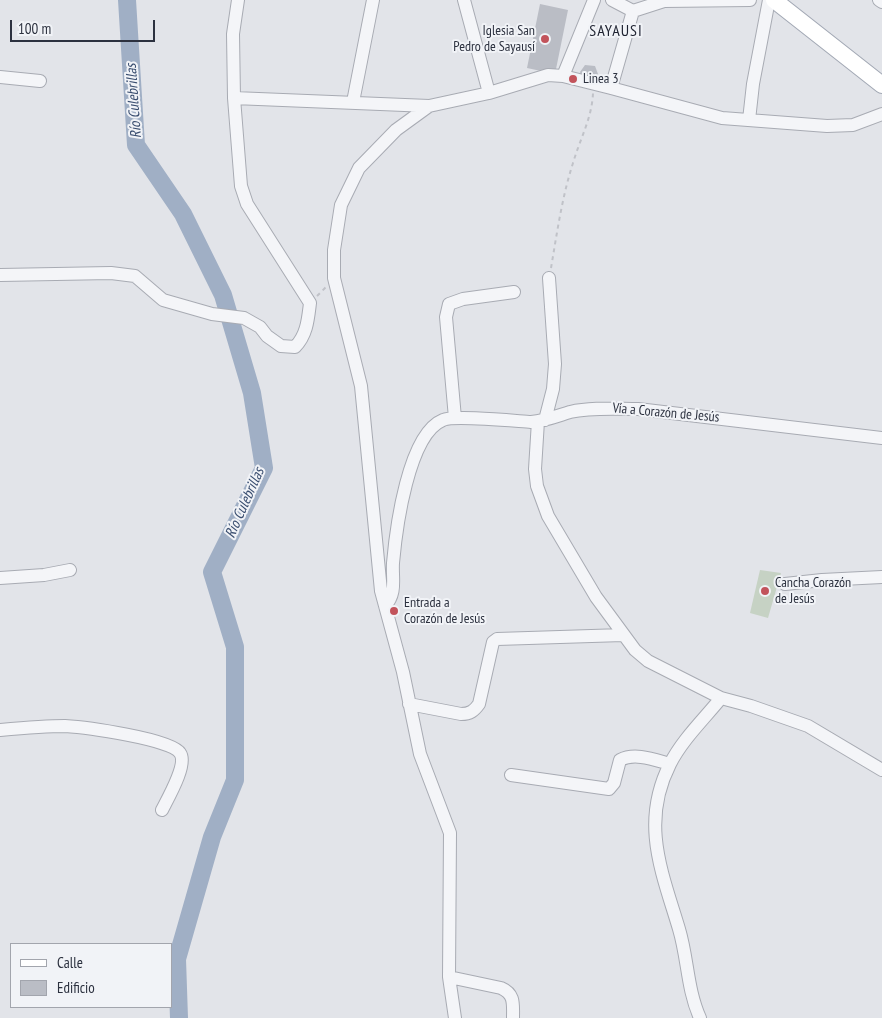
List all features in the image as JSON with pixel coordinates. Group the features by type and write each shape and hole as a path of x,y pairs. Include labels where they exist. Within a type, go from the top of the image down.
{"main road":[{"path":"774,0 882,85"}],"street":[{"path":"0,275 135,276 163,300 212,314 252,322 281,346 295,347 302,340 310,303 247,204 241,186 234,98 233,34 238,0"},
{"path":"353,102 373,0"},
{"path":"464,0 489,93"},
{"path":"563,76 594,0"},
{"path":"612,0 633,11 664,1 750,0"},
{"path":"749,120 753,84 769,0"},
{"path":"611,88 633,11"},
{"path":"234,98 430,106 489,93 548,75 563,76 722,118 827,126 853,125 882,114"},
{"path":"0,77 40,81"},
{"path":"430,106 396,130 359,168 341,205 334,250 334,278 361,386 374,536 385,606 403,672 408,704 420,754 450,833 449,977 455,1018"},
{"path":"549,278 555,364 553,389 542,421 535,469 537,486 548,516 596,597 624,635 648,661 721,698 751,706 808,726 882,770"},
{"path":"455,418 446,317 449,304 463,299 514,292"},
{"name":"Vía a Corazón de Jesús","path":"385,606 391,600 393,592 394,553 405,483 416,455 430,430 444,419 542,421 571,412 598,408 638,409 882,438"},
{"path":"0,578 44,575 70,570"},
{"path":"786,584 882,577"},
{"path":"408,704 461,714 468,714 475,710 479,704 493,642 497,639 624,635"},
{"path":"700,1018 691,994 682,942 669,904 656,839 654,814 670,764 721,698"},
{"path":"0,730 67,726 133,736 174,747 181,753 183,760 179,774 162,810"},
{"path":"511,775 609,789 614,783 620,760 635,757 670,764"},
{"path":"449,977 508,991 512,996 513,1018"}],"path":[{"path":"549,278 564,195 573,162 592,109 593,84"},
{"path":"310,303 334,278"}],"green space":[{"name":"Cancha Corazón de Jesús","path":"760,570 781,573 768,618 750,613"}],"building":[{"path":"540,4 568,10 555,74 527,68"},
{"path":"585,65 595,66 598,74 592,81 583,80 580,72"}],"waterway":[{"name":"Río Culebrillas","path":"127,0 136,145 183,214 223,295 252,393 264,468 212,572 235,647 235,780 212,837 177,959 179,1018"}],"place":[{"name":"Iglesia San Pedro de Sayausí","path":"545,39"},
{"name":"Linea 3","path":"573,79"},
{"name":"Cancha Corazón de Jesús","path":"765,591"},
{"name":"Entrada a Corazón de Jesús","path":"394,611"}],"district":[{"name":"SAYAUSI","path":"616,31"}]}
